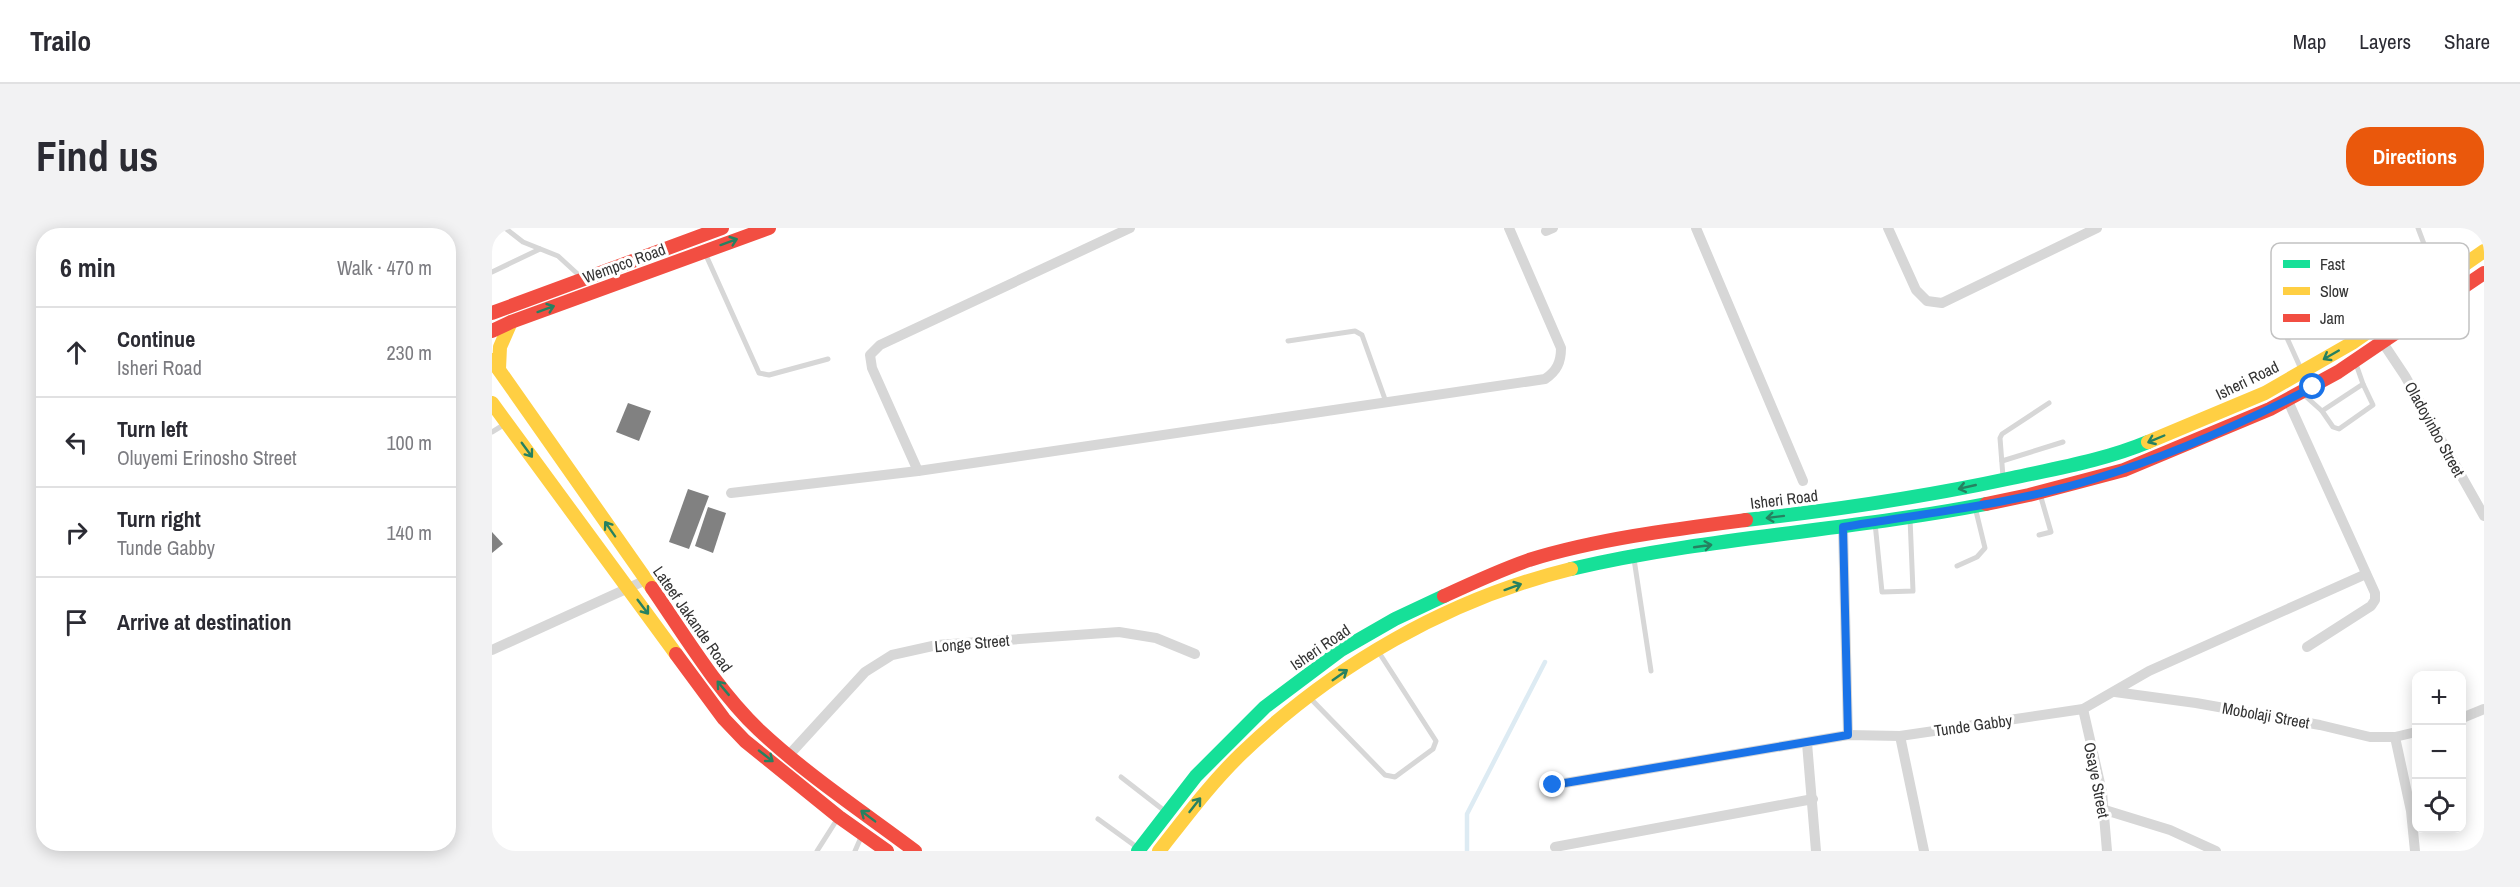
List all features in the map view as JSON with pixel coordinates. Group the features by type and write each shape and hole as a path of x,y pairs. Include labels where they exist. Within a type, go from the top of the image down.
{"main road":[{"name":"Wempco Road","path":"492,313 722,228"},
{"name":"Wempco Road","path":"492,331 769,228"},
{"name":"Isheri Road","path":"2469,262 2484,251"},
{"name":"Isheri Road","path":"2469,283 2484,273"},
{"path":"495,365 500,347 512,322"},
{"name":"Isheri Road","path":"1139,850 1196,777 1265,707 1299,679 1341,650 1395,619 1481,579 1530,560 1616,540 1684,528 1841,509 1951,491 2089,462 2140,445 2265,393 2356,339"},
{"name":"Isheri Road","path":"1159,851 1209,788 1241,754 1308,697 1377,650 1428,622 1524,583 1597,563 1910,516 1975,505 2092,480 2145,462 2288,401 2355,362 2389,339"},
{"name":"Lateef Jakande Road","path":"495,365 719,684 759,730 789,756 915,851"},
{"name":"Lateef Jakande Road","path":"492,403 724,719 745,741 839,817 887,851"},
{"path":"2089,462 2092,480"}],"street":[{"path":"731,493 918,471 1545,379 1553,374 1561,360 1561,348 1509,228"},
{"path":"1696,228 1803,481"},
{"path":"1888,228 1916,290 1927,301 1942,303 2097,228"},
{"path":"918,471 872,368 870,355 880,345 1127,229"},
{"name":"Oladoyinbo Street","path":"2383,343 2405,376 2484,516"},
{"path":"2288,401 2375,592 2375,600 2371,606 2307,647"},
{"path":"1843,527 1848,735"},
{"name":"Tunde Gabby","path":"1553,785 1848,735 1900,736 2083,709 2149,671 2366,574"},
{"path":"492,650 646,580"},
{"name":"Longe Street","path":"789,756 865,672 892,655 937,645 1119,632 1156,638 1195,654"},
{"name":"Mobolaji Street","path":"2115,692 2196,703 2370,737 2395,737 2412,733"},
{"name":"Osaye Street","path":"2083,709 2105,810 2107,851"},
{"path":"2466,716 2484,709"},
{"path":"1900,736 1924,851"},
{"path":"2395,737 2411,811 2415,851"},
{"path":"1807,743 1816,851"},
{"path":"1555,847 1813,799"},
{"path":"2105,810 2170,830 2216,851"}],"lane":[{"path":"505,228 523,242 558,256 583,279"},
{"path":"2418,228 2424,243"},
{"path":"492,272 540,249"},
{"path":"704,251 759,373 769,375 828,358"},
{"path":"1288,340 1355,331 1362,335 1386,402"},
{"path":"2286,339 2302,372"},
{"path":"2302,393 2322,411 2336,429 2347,423 2373,405 2355,362"},
{"path":"2322,411 2363,384"},
{"path":"2003,479 2000,438 2002,434 2049,403"},
{"path":"492,432 507,423"},
{"path":"2002,461 2063,442"},
{"path":"2039,535 2051,532 2040,492"},
{"path":"1957,566 1977,557 1985,548 1975,505"},
{"path":"1874,522 1882,592 1913,591 1910,516"},
{"path":"1634,558 1651,671"},
{"path":"1308,697 1385,775 1395,777 1433,749 1436,741 1377,650"},
{"path":"1121,777 1168,813"},
{"path":"817,851 839,817"},
{"path":"1098,819 1139,850"},
{"path":"855,851 863,833"}],"building":[{"path":"628,403 651,411 639,441 616,432"},
{"path":"688,489 709,496 689,549 669,542"},
{"path":"708,507 726,513 713,553 695,546"},
{"path":"492,532 503,544 492,553"}],"waterway":[{"path":"1467,851 1467,814 1545,662"}],"traffic: fast":[{"path":"1746,520 1813,512 1979,485 2081,463 2148,442"},
{"path":"1571,569 1674,549 1882,521 1986,504"},
{"path":"1138,851 1196,776 1265,707 1341,650 1395,619 1444,596"}],"traffic: slow":[{"path":"2469,261 2484,251"},
{"path":"499,369 500,347 511,322"},
{"path":"2148,442 2265,393 2358,339"},
{"path":"492,360 652,588"},
{"path":"492,403 676,654"},
{"path":"1159,851 1209,789 1241,754 1276,722 1353,665 1394,640 1480,598 1571,569"}],"traffic: jam":[{"path":"492,313 722,228"},
{"path":"492,331 511,322 769,228"},
{"path":"2469,283 2484,273"},
{"path":"1986,504 2124,470 2270,409 2338,372 2387,339"},
{"path":"1444,596 1507,568 1581,546 1746,520"},
{"path":"652,588 715,680 759,730 816,778 915,851"},
{"path":"676,654 724,719 745,741 839,817 887,851"}],"route":[{"path":"1553,785 1848,735 1843,527 2024,496 2092,480 2207,437 2288,401 2313,387"}]}
